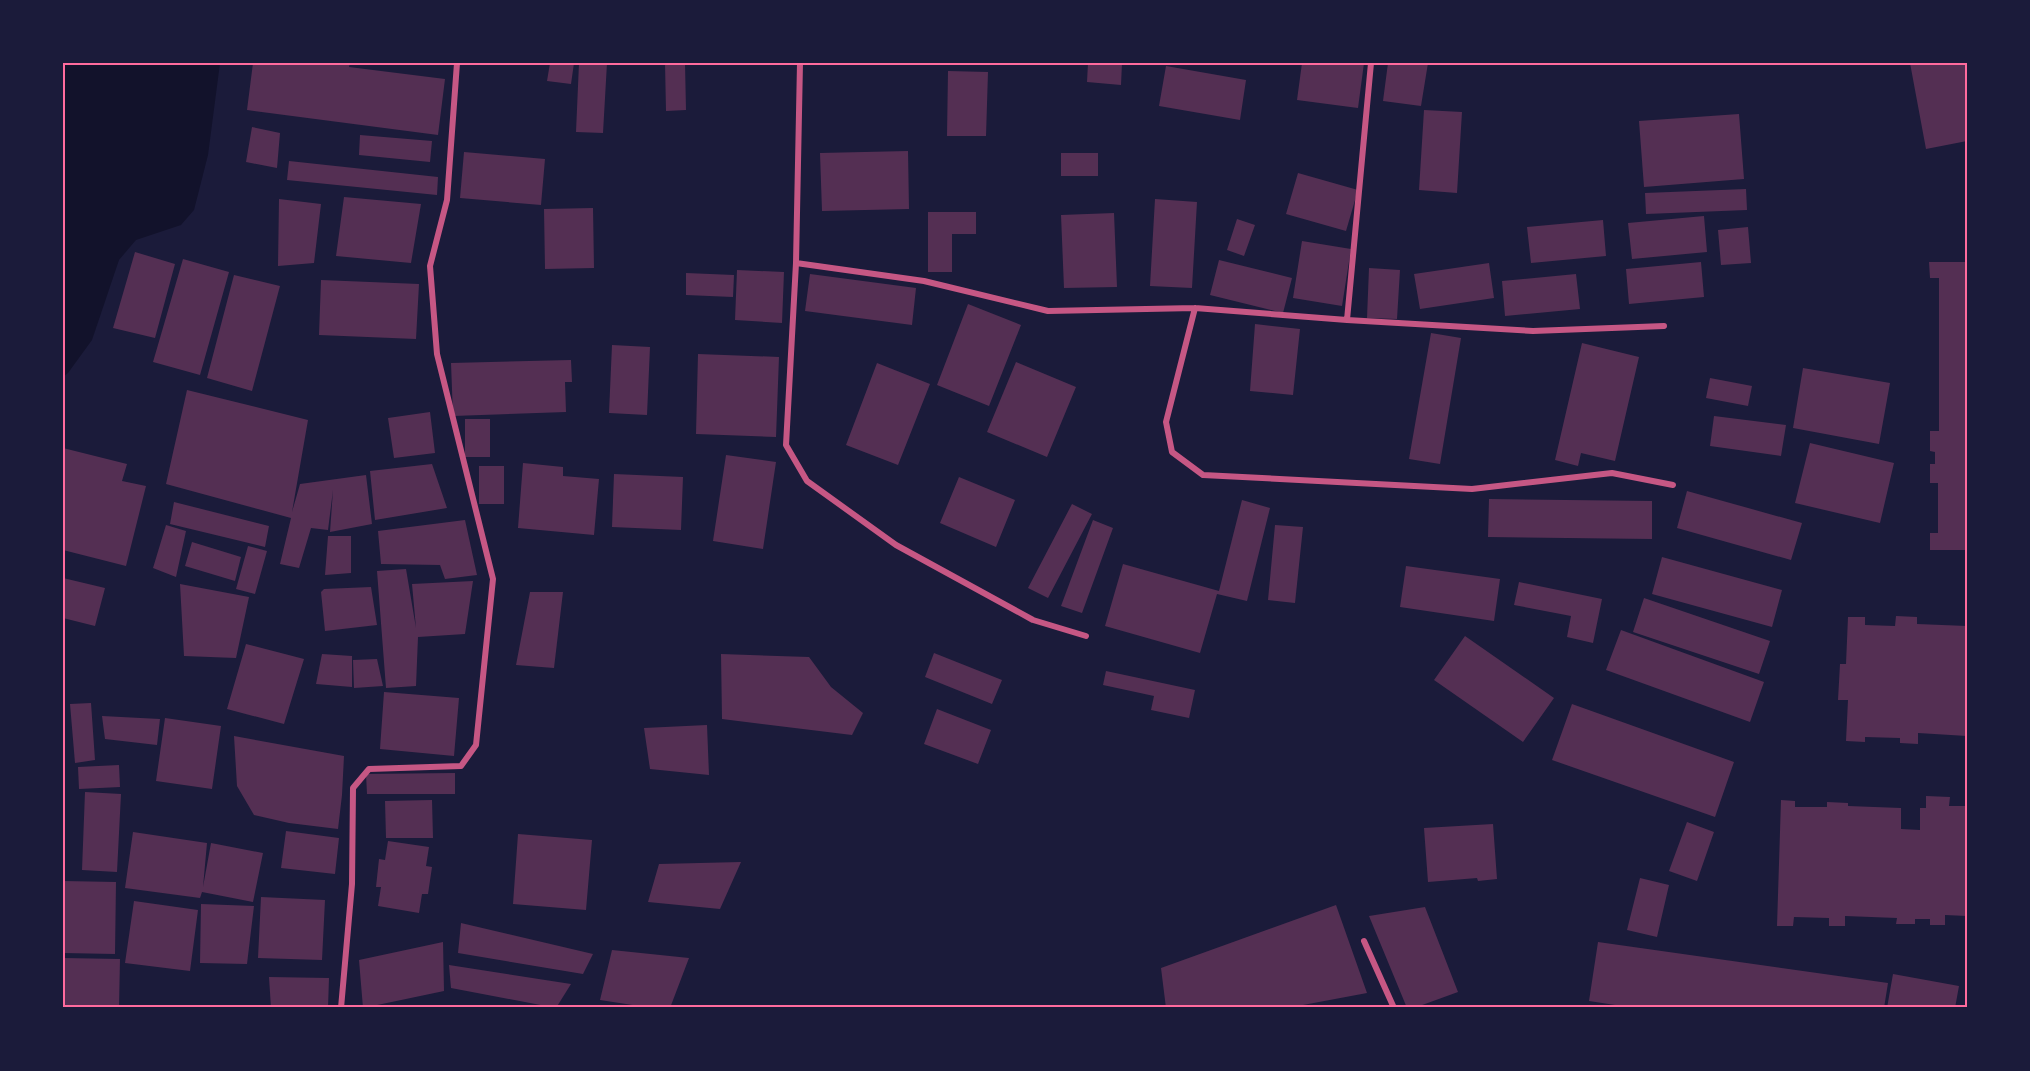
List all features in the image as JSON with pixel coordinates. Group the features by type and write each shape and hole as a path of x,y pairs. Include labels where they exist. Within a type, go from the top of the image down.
{"street":[{"path":"341,1008 352,884 353,788 369,769 461,766 476,745 494,579 437,354 430,266 447,200 457,63"},
{"path":"800,63 796,262 786,445 807,481 896,545 1033,620 1086,636"},
{"path":"1347,320 1371,63"},
{"path":"796,262 924,281 1048,311 1195,308 1533,331 1664,326"},
{"path":"1195,308 1166,422 1172,452 1203,475 1472,489 1612,472 1673,485"},
{"path":"1364,941 1394,1008"}],"shaded area":[{"path":"63,63 220,63 208,155 194,210 181,225 136,240 119,260 92,340 63,377"}],"building":[{"path":"253,63 350,63 349,67 445,79 438,135 247,110"},
{"path":"550,63 574,63 571,84 547,81"},
{"path":"579,63 607,63 603,133 576,132"},
{"path":"665,63 685,63 686,110 666,111"},
{"path":"1088,63 1122,63 1121,85 1087,82"},
{"path":"1302,63 1364,63 1358,108 1297,100"},
{"path":"1388,63 1428,63 1421,106 1383,101"},
{"path":"1910,63 1967,63 1967,141 1926,149"},
{"path":"1166,66 1246,80 1240,120 1159,106"},
{"path":"948,71 988,72 986,136 947,136"},
{"path":"1424,110 1462,112 1457,193 1419,190"},
{"path":"1739,114 1744,179 1644,187 1639,121"},
{"path":"252,127 280,133 277,168 246,162"},
{"path":"360,135 432,141 430,162 359,155"},
{"path":"908,151 909,209 822,211 820,153"},
{"path":"464,152 545,159 541,205 460,198"},
{"path":"1061,153 1098,153 1098,176 1061,176"},
{"path":"289,161 438,177 437,195 287,180"},
{"path":"1298,173 1358,190 1346,231 1286,214"},
{"path":"1746,189 1747,210 1646,214 1645,193"},
{"path":"344,197 421,204 411,263 336,256"},
{"path":"279,199 321,204 314,263 278,266"},
{"path":"1155,199 1197,202 1192,288 1150,286"},
{"path":"593,208 594,268 545,269 544,209"},
{"path":"928,212 976,212 976,234 952,234 952,272 928,272"},
{"path":"1114,213 1117,287 1064,288 1061,215"},
{"path":"1704,216 1707,252 1632,259 1628,223"},
{"path":"1237,219 1255,225 1244,256 1227,250"},
{"path":"1603,220 1606,256 1531,263 1527,227"},
{"path":"1748,227 1751,263 1721,265 1718,230"},
{"path":"1302,241 1351,249 1342,306 1293,298"},
{"path":"135,252 175,264 155,338 113,328"},
{"path":"183,259 229,272 200,375 153,362"},
{"path":"1219,260 1292,278 1283,313 1210,295"},
{"path":"1701,262 1704,297 1629,304 1626,269"},
{"path":"1929,262 1967,262 1967,550 1930,550 1930,533 1938,533 1938,483 1930,483 1930,464 1935,464 1935,452 1930,451 1930,431 1939,431 1939,278 1930,278"},
{"path":"1489,263 1494,298 1420,309 1414,274"},
{"path":"1369,268 1400,270 1397,319 1367,318"},
{"path":"737,270 784,272 782,323 735,320"},
{"path":"686,273 734,275 733,297 686,295"},
{"path":"810,274 916,288 912,325 805,311"},
{"path":"1576,274 1580,309 1505,316 1502,281"},
{"path":"234,275 280,286 252,391 207,378"},
{"path":"321,280 419,284 416,339 319,335"},
{"path":"968,304 1021,325 989,406 937,385"},
{"path":"1255,324 1300,329 1293,395 1250,391"},
{"path":"1431,333 1461,338 1440,464 1409,459"},
{"path":"1582,343 1639,357 1615,461 1581,453 1578,466 1555,460"},
{"path":"612,345 650,347 647,415 609,413"},
{"path":"698,354 779,357 776,437 696,434"},
{"path":"571,360 572,382 565,382 566,412 453,416 451,363"},
{"path":"1016,362 1076,387 1047,457 987,432"},
{"path":"877,363 930,384 898,465 846,445"},
{"path":"1803,368 1890,383 1879,444 1793,428"},
{"path":"1710,378 1752,386 1748,406 1706,398"},
{"path":"187,390 308,420 292,512 300,484 366,475 372,524 330,532 333,490 328,530 311,528 299,568 280,564 291,518 166,484"},
{"path":"430,412 435,453 394,458 388,418"},
{"path":"1714,416 1786,425 1781,456 1710,446"},
{"path":"465,419 490,419 490,457 465,457"},
{"path":"1810,443 1894,463 1880,523 1795,503"},
{"path":"63,448 127,464 122,481 146,486 126,566 63,550"},
{"path":"726,455 776,462 763,549 713,541"},
{"path":"523,463 563,467 563,476 599,479 594,535 518,528"},
{"path":"432,464 447,508 375,520 370,471"},
{"path":"479,466 504,466 504,504 479,504"},
{"path":"614,474 683,477 681,530 612,527"},
{"path":"959,477 1015,500 996,547 940,523"},
{"path":"1687,491 1802,523 1791,560 1677,528"},
{"path":"1489,499 1652,501 1652,539 1488,537"},
{"path":"1242,500 1270,508 1247,601 1217,594 1200,653 1105,626 1123,564 1219,591"},
{"path":"174,502 269,526 265,547 170,524"},
{"path":"1072,504 1092,514 1048,598 1028,588"},
{"path":"465,520 477,575 445,579 440,565 381,564 378,531"},
{"path":"1093,520 1113,528 1082,613 1061,606"},
{"path":"166,525 186,531 176,577 153,568"},
{"path":"1275,525 1303,527 1295,603 1268,600"},
{"path":"328,536 351,536 351,573 325,575"},
{"path":"192,542 241,557 235,581 185,566"},
{"path":"248,546 267,551 255,594 236,589"},
{"path":"1662,557 1782,590 1772,627 1652,594"},
{"path":"1406,566 1500,579 1494,621 1400,607"},
{"path":"406,569 416,628 412,584 473,581 465,634 418,637 416,686 386,688 377,571"},
{"path":"63,578 105,588 95,626 63,618"},
{"path":"1519,582 1602,599 1593,643 1567,637 1571,616 1514,605"},
{"path":"180,584 249,597 236,658 184,656"},
{"path":"371,587 377,625 325,631 321,592 324,589"},
{"path":"530,592 563,592 554,668 516,665"},
{"path":"1644,598 1770,641 1759,674 1633,632"},
{"path":"1896,616 1917,617 1917,624 1967,626 1967,736 1918,733 1918,744 1900,743 1900,738 1865,737 1865,742 1846,741 1848,700 1838,700 1840,664 1846,664 1848,617 1865,617 1865,625 1895,626"},
{"path":"1621,630 1764,682 1750,722 1606,670"},
{"path":"1465,636 1554,698 1523,742 1434,680"},
{"path":"246,644 304,659 284,724 227,709"},
{"path":"934,653 1002,680 992,704 925,677"},
{"path":"322,654 352,656 352,687 316,684"},
{"path":"721,654 809,657 831,687 863,713 852,735 722,719"},
{"path":"377,659 383,686 354,688 353,660"},
{"path":"1106,671 1195,690 1189,718 1151,710 1154,696 1103,685"},
{"path":"384,692 459,698 454,756 380,749"},
{"path":"91,703 95,760 75,763 70,704"},
{"path":"1572,704 1734,762 1715,817 1552,760"},
{"path":"937,709 991,730 978,764 924,744"},
{"path":"102,716 160,719 157,745 105,739"},
{"path":"165,718 221,726 212,789 156,781"},
{"path":"707,725 709,775 650,769 644,728"},
{"path":"234,736 344,756 338,829 289,823 254,815 237,786"},
{"path":"119,765 120,787 79,789 78,767"},
{"path":"455,773 455,794 367,794 366,774"},
{"path":"85,792 121,794 117,872 82,870"},
{"path":"1926,796 1950,797 1949,806 1967,806 1967,916 1945,915 1945,925 1930,925 1930,919 1915,919 1915,924 1896,924 1897,918 1845,916 1845,926 1829,926 1829,918 1794,917 1793,926 1777,926 1781,800 1795,801 1795,807 1827,807 1827,802 1848,803 1848,806 1901,808 1901,829 1920,830 1920,808 1926,808"},
{"path":"432,800 433,838 386,838 385,801"},
{"path":"1687,822 1714,832 1697,881 1669,871"},
{"path":"1493,824 1497,879 1478,881 1477,878 1428,882 1424,828"},
{"path":"286,831 339,838 335,874 281,868"},
{"path":"133,832 207,843 203,887 211,843 263,853 253,902 202,892 200,898 125,888"},
{"path":"518,834 592,840 586,910 513,904"},
{"path":"388,841 429,847 426,866 432,867 428,894 422,894 419,913 378,906 381,887 376,887 379,859 385,860"},
{"path":"741,862 720,909 648,902 659,864"},
{"path":"1640,878 1669,885 1657,937 1627,930"},
{"path":"63,881 116,882 115,954 63,953"},
{"path":"261,897 325,900 322,960 258,958"},
{"path":"134,901 198,910 190,971 125,963"},
{"path":"201,904 254,906 247,964 200,963"},
{"path":"1336,905 1367,993 1287,1008 1166,1008 1161,968"},
{"path":"1425,907 1458,992 1414,1008 1407,1008 1369,916"},
{"path":"461,923 593,954 583,974 458,953"},
{"path":"443,942 444,991 363,1008 359,960"},
{"path":"1598,942 1888,983 1884,1008 1635,1008 1589,1001"},
{"path":"612,950 689,958 670,1008 652,1008 600,1000"},
{"path":"63,958 120,959 119,1008 63,1008"},
{"path":"449,965 571,984 556,1008 451,988"},
{"path":"1893,974 1959,986 1955,1008 1887,1008"},
{"path":"269,977 329,978 328,1008 271,1008"}]}
